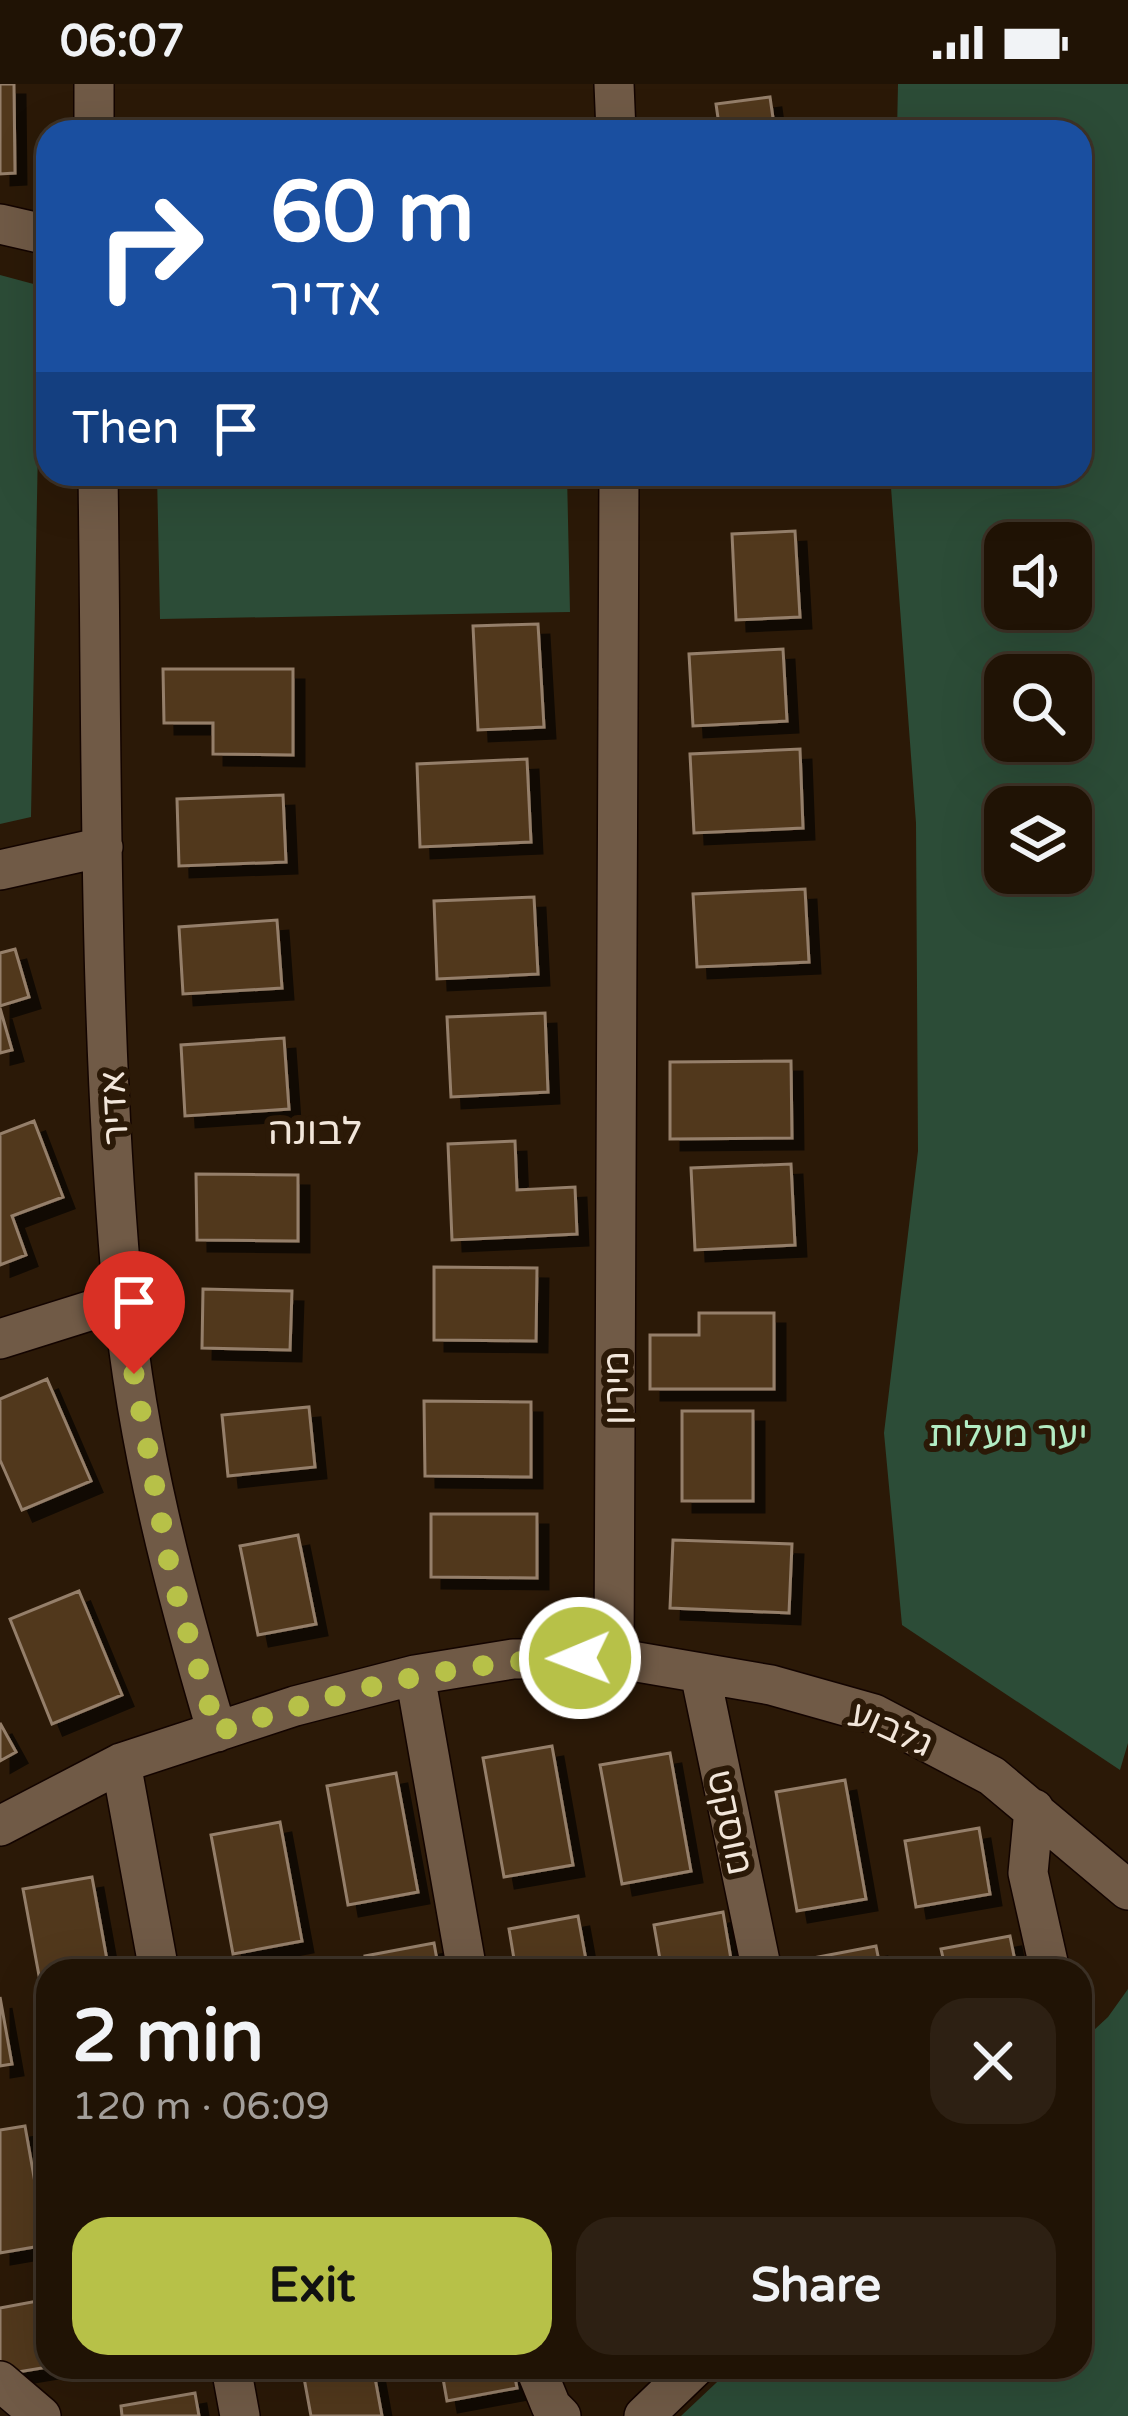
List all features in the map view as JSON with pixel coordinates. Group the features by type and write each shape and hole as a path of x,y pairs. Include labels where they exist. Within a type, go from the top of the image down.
{"street":[{"path":"94,84 94,120"},
{"path":"614,84 616,120"},
{"path":"0,224 36,233"},
{"name":"אדיר","path":"98,486 105,975 124,1300 145,1448 172,1579 217,1732"},
{"name":"מירון","path":"614,1658 619,486"},
{"path":"0,870 103,847"},
{"path":"0,1339 124,1300"},
{"path":"0,1826 121,1763 296,1706 415,1675 513,1659 614,1658"},
{"name":"גלבוע","path":"614,1658 771,1685 874,1714 992,1776 1128,1890"},
{"name":"מוסקט","path":"700,1673 760,1959"},
{"path":"415,1675 464,1959"},
{"path":"121,1763 157,1959"},
{"path":"1034,1809 1028,1873 1047,1959"},
{"path":"233,2379 240,2416"},
{"path":"540,2379 551,2406 561,2416"},
{"path":"644,2416 683,2379"},
{"path":"0,2381 40,2416"}],"green space":[{"name":"יער מעלות","path":"898,84 1128,84 1128,1743 1120,1770 902,1625 884,1433 918,1151 916,823 891,486 1092,486 1092,120 897,120"},
{"path":"0,275 36,285 37,486 31,817 0,824"},
{"path":"157,486 567,486 570,612 160,619"},
{"path":"1128,1989 1128,2416 681,2416 720,2379 1092,2379 1092,2032"}],"building":[{"path":"0,84 14,84 15,173 0,174"},
{"path":"770,97 773,120 718,120 716,104"},
{"path":"795,531 800,617 736,620 732,534"},
{"path":"538,624 544,727 478,730 473,626"},
{"path":"783,649 787,721 693,726 689,654"},
{"path":"163,669 293,669 293,755 213,754 213,723 164,723"},
{"path":"800,749 803,828 694,833 690,754"},
{"path":"527,759 531,842 420,847 417,764"},
{"path":"283,795 286,862 179,866 177,799"},
{"path":"805,889 809,962 697,967 693,894"},
{"path":"534,897 538,974 437,979 434,901"},
{"path":"277,920 282,988 183,994 179,927"},
{"path":"15,949 29,997 0,1006 0,953"},
{"path":"0,1008 12,1050 0,1053"},
{"path":"545,1013 548,1092 451,1097 447,1017"},
{"path":"284,1038 289,1109 185,1116 181,1045"},
{"path":"791,1061 792,1138 670,1139 670,1062"},
{"path":"34,1121 63,1197 12,1216 26,1255 0,1265 0,1134"},
{"path":"515,1141 517,1190 575,1187 577,1234 452,1240 448,1144"},
{"path":"791,1164 795,1245 695,1250 691,1168"},
{"path":"196,1174 298,1175 298,1241 197,1240"},
{"path":"434,1267 537,1268 536,1341 434,1340"},
{"path":"203,1289 292,1291 290,1350 202,1348"},
{"path":"699,1313 774,1313 774,1389 650,1389 650,1335 699,1335"},
{"path":"47,1379 91,1481 22,1510 0,1460 0,1399"},
{"path":"424,1401 531,1402 531,1477 425,1476"},
{"path":"309,1407 315,1467 228,1476 222,1415"},
{"path":"682,1411 753,1411 753,1501 682,1501"},
{"path":"431,1514 537,1514 537,1578 431,1577"},
{"path":"298,1535 316,1624 258,1635 240,1546"},
{"path":"673,1540 792,1544 789,1613 670,1608"},
{"path":"79,1591 122,1695 52,1724 10,1619"},
{"path":"0,1723 16,1752 0,1761"},
{"path":"552,1746 573,1865 504,1877 483,1758"},
{"path":"670,1753 691,1871 622,1884 600,1765"},
{"path":"396,1773 418,1892 348,1905 327,1786"},
{"path":"845,1780 866,1899 797,1911 776,1792"},
{"path":"280,1822 302,1941 233,1954 211,1835"},
{"path":"979,1828 990,1894 916,1907 905,1841"},
{"path":"92,1877 107,1959 36,1959 23,1889"},
{"path":"723,1912 731,1959 660,1959 654,1925"},
{"path":"578,1916 586,1959 514,1959 509,1929"},
{"path":"1010,1936 1015,1959 943,1959 941,1949"},
{"path":"434,1943 437,1959 366,1959"},
{"path":"876,1946 879,1959 808,1959"},
{"path":"0,1997 12,2064 0,2066"},
{"path":"25,2126 36,2188 36,2247 0,2253 0,2130"},
{"path":"36,2301 36,2369 0,2375 0,2308"},
{"path":"304,2379 375,2379 382,2416 311,2416"},
{"path":"443,2379 515,2379 517,2388 447,2401"},
{"path":"195,2393 199,2416 122,2416 121,2406"}],"district":[{"name":"לבונה","path":"315,1130"}],"route":[{"path":"134,1374 172,1579 217,1732 415,1675 513,1659 580,1658"}]}
